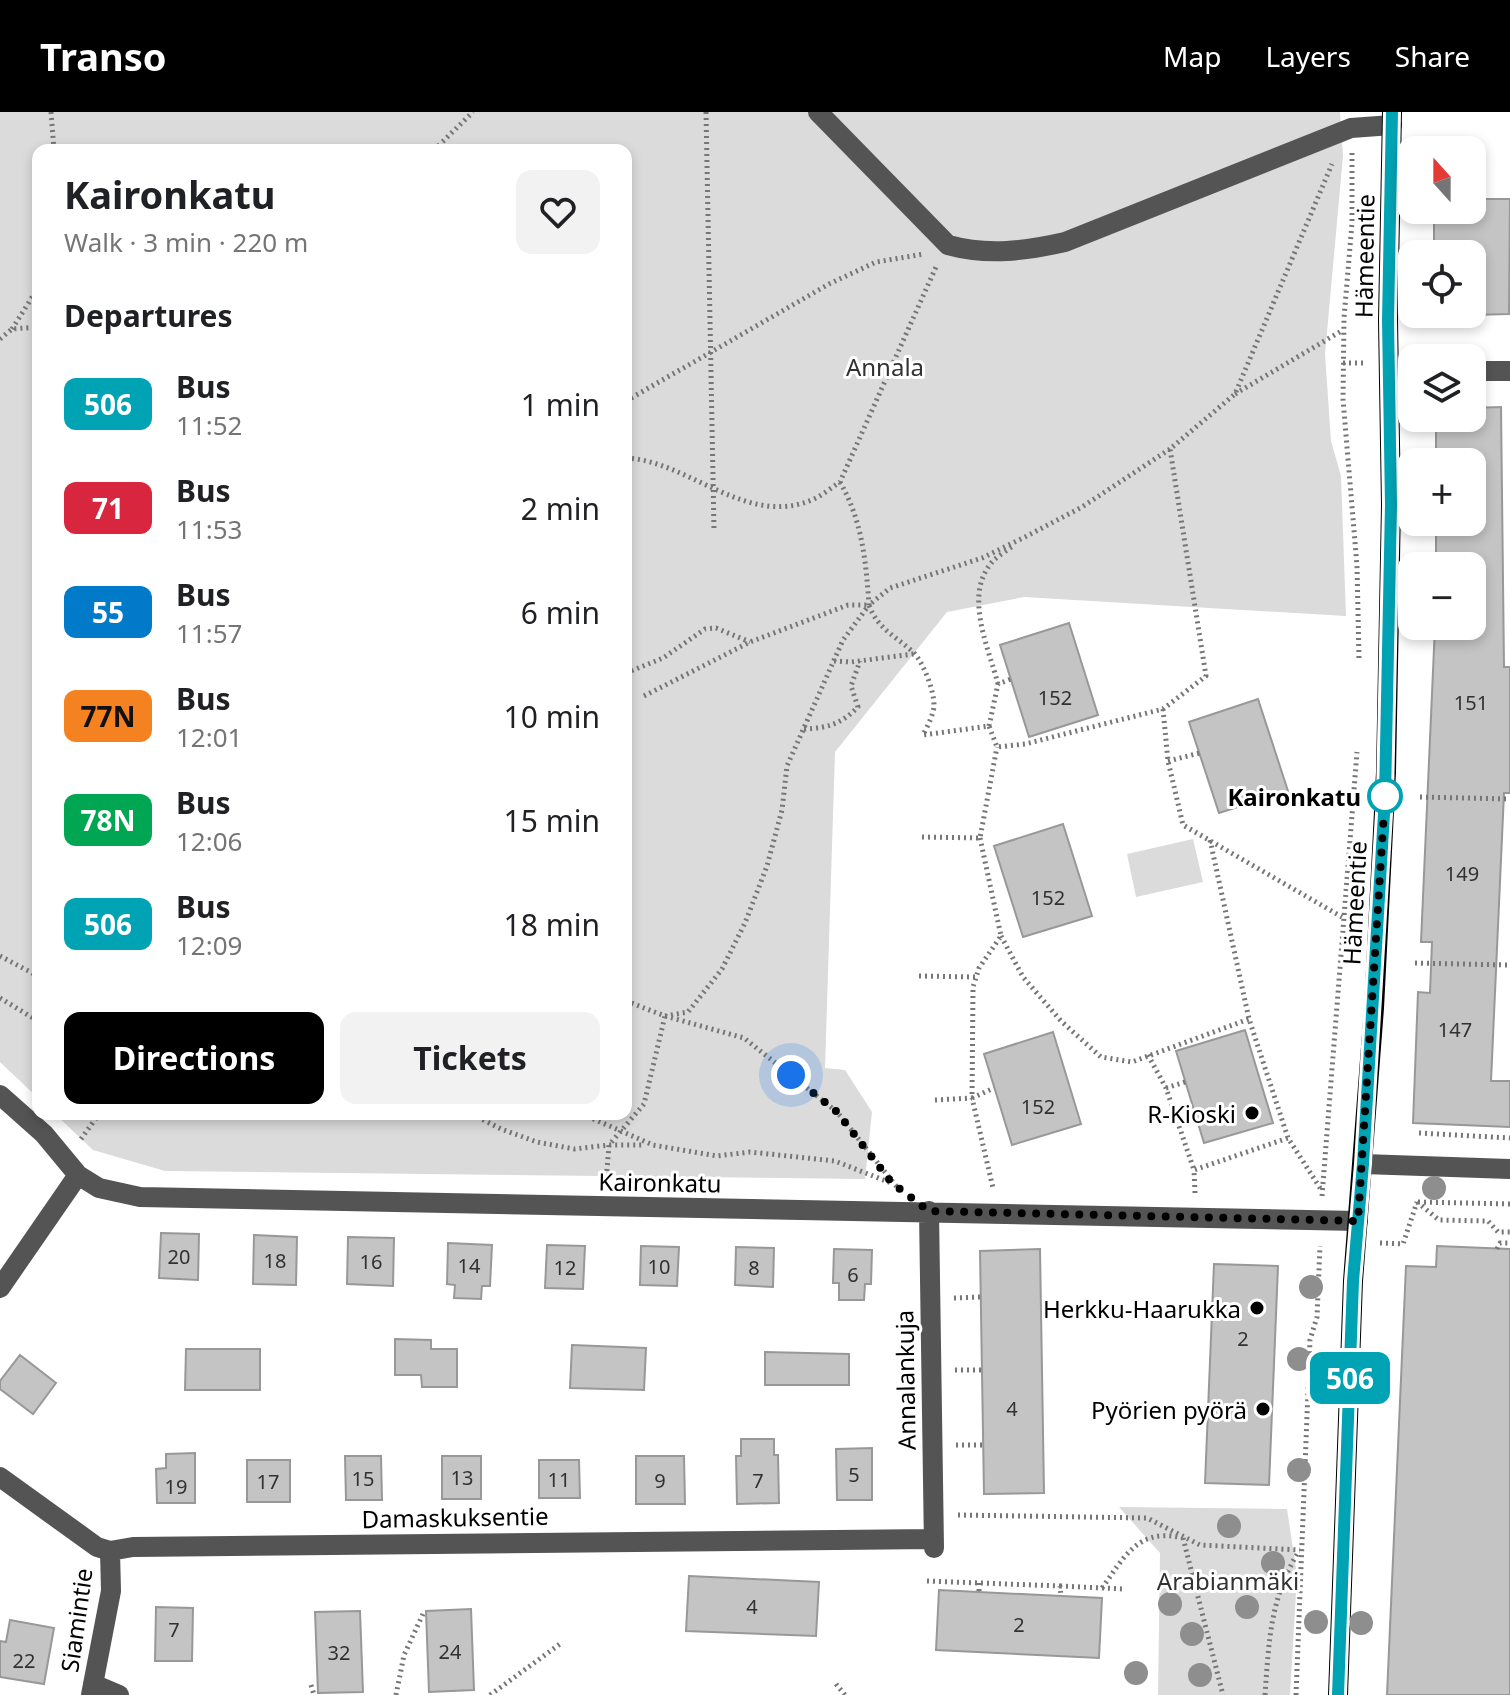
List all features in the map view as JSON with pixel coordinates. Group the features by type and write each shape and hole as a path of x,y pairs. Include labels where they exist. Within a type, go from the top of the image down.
{"main road":[{"name":"Hämeentie","path":"1338,1695 1353,1281 1386,786 1391,505 1392,119"}],"street":[{"path":"818,112 948,245 976,253 1026,251 1065,242 1351,128 1392,119"},
{"path":"1486,371 1510,371"},
{"path":"1390,372 1398,372"},
{"name":"Kaironkatu","path":"0,1095 44,1134 78,1175 99,1188 140,1197 1358,1221"},
{"path":"1363,1164 1510,1169"},
{"path":"0,1288 78,1175"},
{"name":"Annalankuja","path":"929,1211 934,1543"},
{"path":"0,1477 97,1547 110,1551"},
{"name":"Damaskuksentie","path":"110,1551 133,1547 934,1543"},
{"name":"Siamintie","path":"92,1690 111,1591 110,1551"},
{"path":"92,1690 119,1695"}],"path":[{"path":"51,112 54,144"},
{"path":"440,144 473,112"},
{"path":"706,112 714,530"},
{"path":"1351,128 1352,223 1343,330 1343,399 1357,566 1359,664"},
{"path":"1235,394 1330,169 1351,128"},
{"path":"632,398 829,284 876,262 916,257 948,245"},
{"path":"632,459 677,470 742,501 784,507 814,499 840,482 867,427 923,292 948,245"},
{"path":"0,339 12,329 32,297"},
{"path":"12,329 32,327"},
{"path":"665,1016 688,1012 722,969 745,923 771,852 782,810 787,766 843,640 869,605 890,588 982,558 1082,507 1170,449 1235,394 1343,330"},
{"path":"997,747 1025,744 1163,709 1206,676 1170,449"},
{"path":"840,482 854,506 866,561 869,605 874,618 889,635 914,653 928,680 934,706 923,735 989,726"},
{"path":"1025,537 993,561 980,584 979,611 998,684 989,726 997,747 980,838 1001,936 1023,977 1061,1021 1101,1057 1132,1062 1249,1019"},
{"path":"644,696 750,642 848,605 869,605"},
{"path":"632,671 663,658 705,629 716,628 750,642"},
{"path":"834,661 860,661 914,653"},
{"path":"804,729 826,728 843,721 858,707 851,686 860,661"},
{"path":"998,684 1011,679"},
{"path":"1163,709 1168,761 1183,825 1342,917"},
{"path":"1296,1695 1310,1340 1317,1317 1342,917 1350,869 1358,742"},
{"path":"1168,761 1200,753"},
{"path":"1420,797 1510,799"},
{"path":"922,837 980,838"},
{"path":"1210,840 1249,1019 1288,1138 1323,1191"},
{"path":"993,1188 972,1098 973,987 1001,936"},
{"path":"0,956 32,973"},
{"path":"1415,963 1510,965"},
{"path":"919,976 976,977"},
{"path":"0,998 32,1017"},
{"path":"632,1003 744,1038 837,1112 892,1183 929,1211"},
{"path":"632,1117 644,1104 665,1016"},
{"path":"1148,1055 1166,1088 1194,1170 1194,1216"},
{"path":"1166,1088 1185,1082"},
{"path":"935,1100 972,1098 994,1088"},
{"path":"484,1120 537,1142 574,1149 653,1145 717,1156 750,1152 835,1161 892,1183"},
{"path":"595,1120 653,1145"},
{"path":"605,1207 609,1145 629,1120"},
{"path":"1419,1133 1510,1138"},
{"path":"1194,1170 1288,1138"},
{"path":"1417,1202 1510,1204"},
{"path":"1417,1202 1439,1220 1488,1221 1498,1232 1510,1232"},
{"path":"1403,1244 1417,1202"},
{"path":"1497,1249 1500,1243 1510,1243"},
{"path":"949,1298 981,1297"},
{"path":"949,1370 982,1370"},
{"path":"949,1445 983,1445"},
{"path":"949,1515 1147,1518 1183,1537 1223,1695"},
{"path":"1102,1588 1128,1552 1147,1537 1161,1533 1218,1548 1300,1550"},
{"path":"1265,1695 1271,1622 1283,1577 1300,1550"},
{"path":"927,1581 1124,1589"},
{"path":"979,1583 979,1591"},
{"path":"1060,1586 1061,1596"},
{"path":"396,1695 404,1655 423,1614"},
{"path":"490,1695 560,1644"},
{"path":"836,1684 845,1695"},
{"path":"311,1685 314,1695"}],"green space":[{"name":"Annala","path":"0,112 1340,112 1343,156 1325,354 1331,441 1341,476 1346,616 1024,597 947,612 835,752 825,1068 845,1070 872,1112 865,1179 165,1171 93,1150 61,1120 632,1120 632,144 32,144 32,1092 0,1062"},
{"path":"1193,839 1203,882 1136,897 1127,854"},
{"name":"Arabianmäki","path":"1119,1507 1287,1509 1297,1575 1290,1695 1158,1695 1160,1553"}],"building":[{"path":"1486,199 1510,199 1509,314 1486,315 1486,240 1434,240 1434,224 1486,224"},
{"path":"1501,407 1504,667 1510,667 1510,793 1504,793 1491,1081 1510,1081 1510,1127 1413,1123 1418,992 1430,993 1432,942 1421,942 1434,640 1486,640 1486,552 1436,552 1436,536 1486,536 1486,448 1436,448 1436,432 1486,432 1486,408"},
{"path":"1069,623 1098,715 1029,737 1000,645"},
{"path":"1258,699 1288,791 1219,813 1189,722"},
{"path":"1063,824 1092,916 1023,937 994,846"},
{"path":"1245,1030 1273,1123 1204,1143 1176,1051"},
{"path":"1053,1032 1081,1124 1012,1145 984,1054"},
{"path":"161,1233 199,1234 198,1280 159,1278"},
{"path":"254,1235 297,1237 296,1285 253,1284"},
{"path":"348,1237 394,1238 393,1286 347,1284"},
{"path":"448,1243 492,1245 490,1286 482,1286 481,1299 454,1298 455,1285 447,1284"},
{"path":"547,1245 585,1246 583,1289 545,1288"},
{"path":"641,1246 679,1247 677,1286 640,1285"},
{"path":"1437,1246 1510,1249 1510,1695 1387,1695 1406,1266 1436,1267"},
{"path":"736,1247 774,1248 773,1287 735,1285"},
{"path":"834,1249 872,1250 871,1284 865,1284 864,1300 839,1300 839,1283 833,1283"},
{"path":"1040,1249 1044,1493 984,1494 980,1251"},
{"path":"1214,1264 1278,1266 1269,1485 1205,1483"},
{"path":"395,1339 431,1340 431,1349 457,1349 457,1387 422,1387 421,1375 395,1375"},
{"path":"572,1345 646,1348 644,1390 570,1388"},
{"path":"186,1349 260,1349 260,1390 185,1390"},
{"path":"765,1352 849,1354 849,1385 765,1385"},
{"path":"20,1355 56,1383 33,1414 0,1389 0,1381"},
{"path":"741,1439 774,1439 774,1455 778,1455 779,1503 737,1504 736,1456 741,1456"},
{"path":"872,1448 872,1500 837,1500 836,1449"},
{"path":"195,1453 195,1503 157,1503 156,1469 166,1468 166,1454"},
{"path":"345,1456 381,1456 382,1500 346,1500"},
{"path":"442,1456 481,1456 481,1499 442,1499"},
{"path":"636,1456 684,1456 685,1504 636,1504"},
{"path":"247,1460 290,1460 290,1502 247,1502"},
{"path":"539,1460 579,1460 580,1498 539,1498"},
{"path":"689,1576 819,1582 816,1636 686,1631"},
{"path":"939,1590 1102,1598 1099,1658 936,1650"},
{"path":"156,1607 193,1608 192,1661 155,1661"},
{"path":"471,1609 474,1690 429,1692 426,1611"},
{"path":"360,1611 363,1692 318,1693 315,1612"},
{"path":"10,1620 54,1628 44,1684 0,1677 0,1641 6,1642"}],"bus line":[{"name":"506","path":"1338,1695 1353,1281 1383,871 1391,505 1388,320 1392,112"}],"place":[{"name":"Kaironkatu","path":"1385,796"},
{"name":"R-Kioski","path":"1252,1113"},
{"name":"Herkku-Haarukka","path":"1257,1308"},
{"name":"Pyörien pyörä","path":"1263,1409"}],"route":[{"path":"791,1075 837,1112 892,1183 929,1211 1358,1221 1383,871 1385,796"}]}
